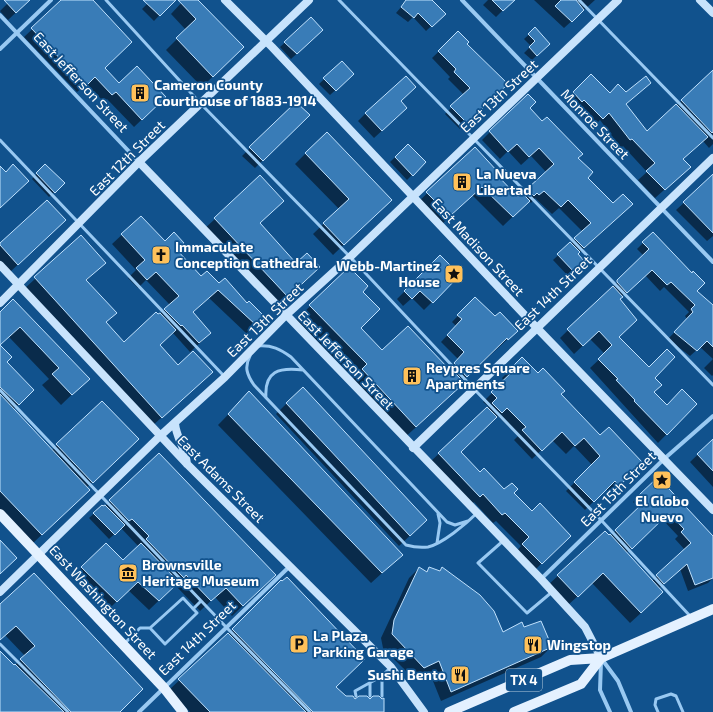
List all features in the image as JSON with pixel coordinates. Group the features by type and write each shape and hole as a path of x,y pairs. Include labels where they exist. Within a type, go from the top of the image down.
{"main road":[{"name":"East Madison Street","path":"225,0 267,41 536,327 713,510"},
{"name":"East 12th Street","path":"0,303 139,162 309,0"},
{"name":"East 13th Street","path":"0,592 101,496 160,436 225,377 285,316 350,257 618,0"},
{"path":"700,0 713,13"},
{"name":"East 14th Street","path":"413,448 598,267 713,158"},
{"name":"East Jefferson Street","path":"139,162 285,316 541,579 585,627 601,658"},
{"name":"East Adams Street","path":"0,265 187,464 391,667 424,712"},
{"path":"175,423 177,437 186,455 187,464"},
{"name":"East Washington Street","path":"0,514 40,554 124,644 164,688 183,712"},
{"name":"TX 4","path":"449,712 570,660 601,658 713,609"},
{"name":"TX 4","path":"514,712 581,684 601,658"}],"street":[{"path":"0,49 51,0"},
{"name":"Monroe Street","path":"462,0 536,79 713,262"},
{"name":"East Jefferson Street","path":"0,15 139,162"},
{"name":"East 15th Street","path":"541,579 664,459 713,416"},
{"name":"East 14th Street","path":"139,712 290,566"},
{"path":"601,658 600,690 610,712"},
{"path":"601,658 618,681 631,712"}],"lane":[{"path":"106,0 201,104 350,257 474,389 602,521 692,618"},
{"path":"340,0 713,385"},
{"path":"579,0 713,138"},
{"path":"0,140 225,377"},
{"path":"468,521 455,524 447,522 438,514 291,357 280,349 268,346 255,346 247,362 247,375 266,398 406,545 417,548 428,547 468,521 476,513"},
{"path":"266,398 265,386 271,375 282,369 303,370"},
{"path":"0,390 226,628 310,712"},
{"path":"436,543 440,523 438,514"},
{"path":"503,541 478,563 526,613 552,592"},
{"path":"124,644 140,628 150,628 183,598 197,613 165,644 150,628"},
{"path":"193,609 201,601"},
{"path":"0,644 68,712"},
{"path":"356,696 355,691 382,676 391,667"},
{"path":"382,676 382,696"},
{"path":"370,683 370,696"},
{"path":"658,712 656,699 671,694 676,696 683,712"}],"building":[{"path":"4,0 30,0 16,13"},
{"path":"61,0 93,0 132,42 105,68 119,83 137,66 166,97 142,120 116,92 112,95 95,77 86,86 31,28"},
{"path":"143,0 176,0 160,16"},
{"path":"178,0 198,0 244,47 213,77 176,38 196,19"},
{"path":"406,0 432,0 446,14 432,27 418,13 414,18 401,7"},
{"path":"492,0 515,0 503,11"},
{"path":"561,0 576,0 584,10 572,22 555,6"},
{"path":"311,17 323,30 297,54 284,42"},
{"path":"535,27 550,44 537,56 529,47 535,41 528,34"},
{"path":"458,31 469,42 467,44 508,84 467,123 450,106 470,88 454,72 456,69 438,51"},
{"path":"342,61 354,74 336,91 323,78"},
{"path":"713,70 713,132 712,133 681,100"},
{"path":"591,74 610,93 618,84 626,92 646,76 651,83 626,104 647,131 676,104 708,137 683,159 691,167 665,190 646,171 655,163 632,139 630,140 609,113 603,119 584,100 582,102 573,92"},
{"path":"406,76 416,87 401,101 407,108 382,131 365,113"},
{"path":"528,94 536,102 530,108 542,121 547,117 583,154 578,158 593,172 588,178 613,203 623,194 633,204 584,248 574,238 591,223 568,200 561,207 544,191 539,195 537,193 534,196 527,189 554,164 539,148 529,157 517,144 508,152 489,131"},
{"path":"296,102 310,115 263,161 249,147"},
{"path":"327,132 392,200 344,245 323,223 349,199 305,153"},
{"path":"408,144 426,162 413,176 395,157"},
{"name":"La Nueva Libertad","path":"475,147 498,172 496,174 518,197 522,193 530,201 513,217 482,187 450,216 426,192"},
{"path":"13,164 29,181 0,208 0,166 6,172"},
{"path":"45,164 65,183 55,193 36,173"},
{"path":"713,174 713,233 683,202"},
{"path":"260,175 284,201 260,223 296,263 307,253 320,267 288,297 214,218"},
{"path":"47,200 66,220 18,265 0,245 0,243"},
{"path":"141,216 165,241 174,232 184,243 177,250 201,276 207,271 219,283 225,278 247,303 249,301 265,317 256,325 218,290 193,312 211,333 199,343 164,309 179,296 156,272 147,280 136,268 145,260 121,234"},
{"path":"653,232 692,273 693,271 705,283 697,291 713,305 713,347 707,341 697,351 674,332 693,312 691,309 695,305 671,282 667,285 652,270 627,293 617,282 617,280 649,249 642,242"},
{"path":"81,235 106,263 86,280 117,313 106,322 124,342 156,312 158,314 160,313 176,330 160,345 178,365 193,351 213,372 162,418 34,277"},
{"path":"570,242 580,252 578,254 586,263 575,273 557,254"},
{"path":"440,255 460,275 433,303 420,291 412,299 404,291"},
{"path":"349,267 368,286 363,292 380,309 361,328 382,350 408,326 448,368 449,367 463,381 461,383 463,384 416,427 362,369 367,364 309,305"},
{"path":"613,286 623,297 620,299 637,320 619,337 649,367 667,349 675,357 655,378 662,385 654,392 667,405 682,389 697,404 667,435 634,401 635,400 616,380 618,379 598,359 612,345 599,331 583,346 567,329"},
{"path":"475,297 495,316 500,312 518,331 508,340 507,338 467,377 454,363 464,352 447,335 462,319 457,315"},
{"path":"13,299 90,379 72,395 52,374 59,368 20,327 0,345 0,312"},
{"path":"0,345 12,357 7,362 34,390 19,405 0,387"},
{"path":"522,357 538,373 543,368 565,391 561,394 600,435 609,427 643,463 619,486 615,481 594,502 574,482 600,456 584,438 575,446 562,432 542,451 522,430 526,427 507,408 502,413 492,403 497,398 491,392 513,371 510,369"},
{"path":"303,387 427,520 410,536 286,403"},
{"path":"249,391 403,555 382,573 228,414"},
{"path":"0,394 90,490 42,535 0,491"},
{"path":"102,401 139,439 93,483 56,444"},
{"path":"487,407 497,417 461,452 480,472 484,468 504,489 512,483 518,489 514,493 532,511 540,503 571,536 542,564 522,544 529,537 505,513 502,515 483,494 480,497 438,453"},
{"path":"713,439 713,471 697,454"},
{"path":"159,453 276,575 243,606 226,588 211,601 186,575 184,578 146,539 149,536 132,519 129,521 109,500"},
{"path":"658,477 713,536 713,578 695,585 687,564 664,584 656,575 691,543 681,532 684,529 669,513 632,549 615,530 645,501 639,495"},
{"path":"102,505 105,505 125,525 115,535 93,513"},
{"path":"605,531 609,535 610,534 663,592 641,613 603,573 578,597 557,575"},
{"path":"0,540 17,558 0,574"},
{"path":"106,543 123,560 141,543 179,582 159,601 138,582 117,602 81,567"},
{"path":"419,567 427,572 429,567 440,571 442,567 480,595 494,611 503,632 522,622 524,627 541,621 552,647 451,692 439,661 424,668 392,634 394,620"},
{"path":"34,573 143,689 120,712 71,712 20,659 35,646 16,626 0,640 0,604"},
{"name":"La Plaza Parking Garage","path":"287,577 365,659 336,687 346,696 353,696 355,699 359,696 367,696 370,699 373,696 379,696 382,699 384,698 384,712 313,712 232,629 281,580 282,581"},
{"path":"228,633 306,712 210,712 178,679"},
{"path":"0,651 14,665 15,664 64,712 0,712"}],"place":[{"name":"Cameron County Courthouse of 1883-1914","path":"140,93"},
{"name":"La Nueva Libertad","path":"462,182"},
{"name":"Immaculate Conception Cathedral","path":"161,255"},
{"name":"Webb-Martinez House","path":"454,274"},
{"name":"Reypres Square Apartments","path":"412,376"},
{"name":"El Globo Nuevo","path":"662,480"},
{"name":"Brownsville Heritage Museum","path":"128,573"},
{"name":"La Plaza Parking Garage","path":"299,644"},
{"name":"Wingstop","path":"533,645"},
{"name":"Sushi Bento","path":"460,675"}]}
